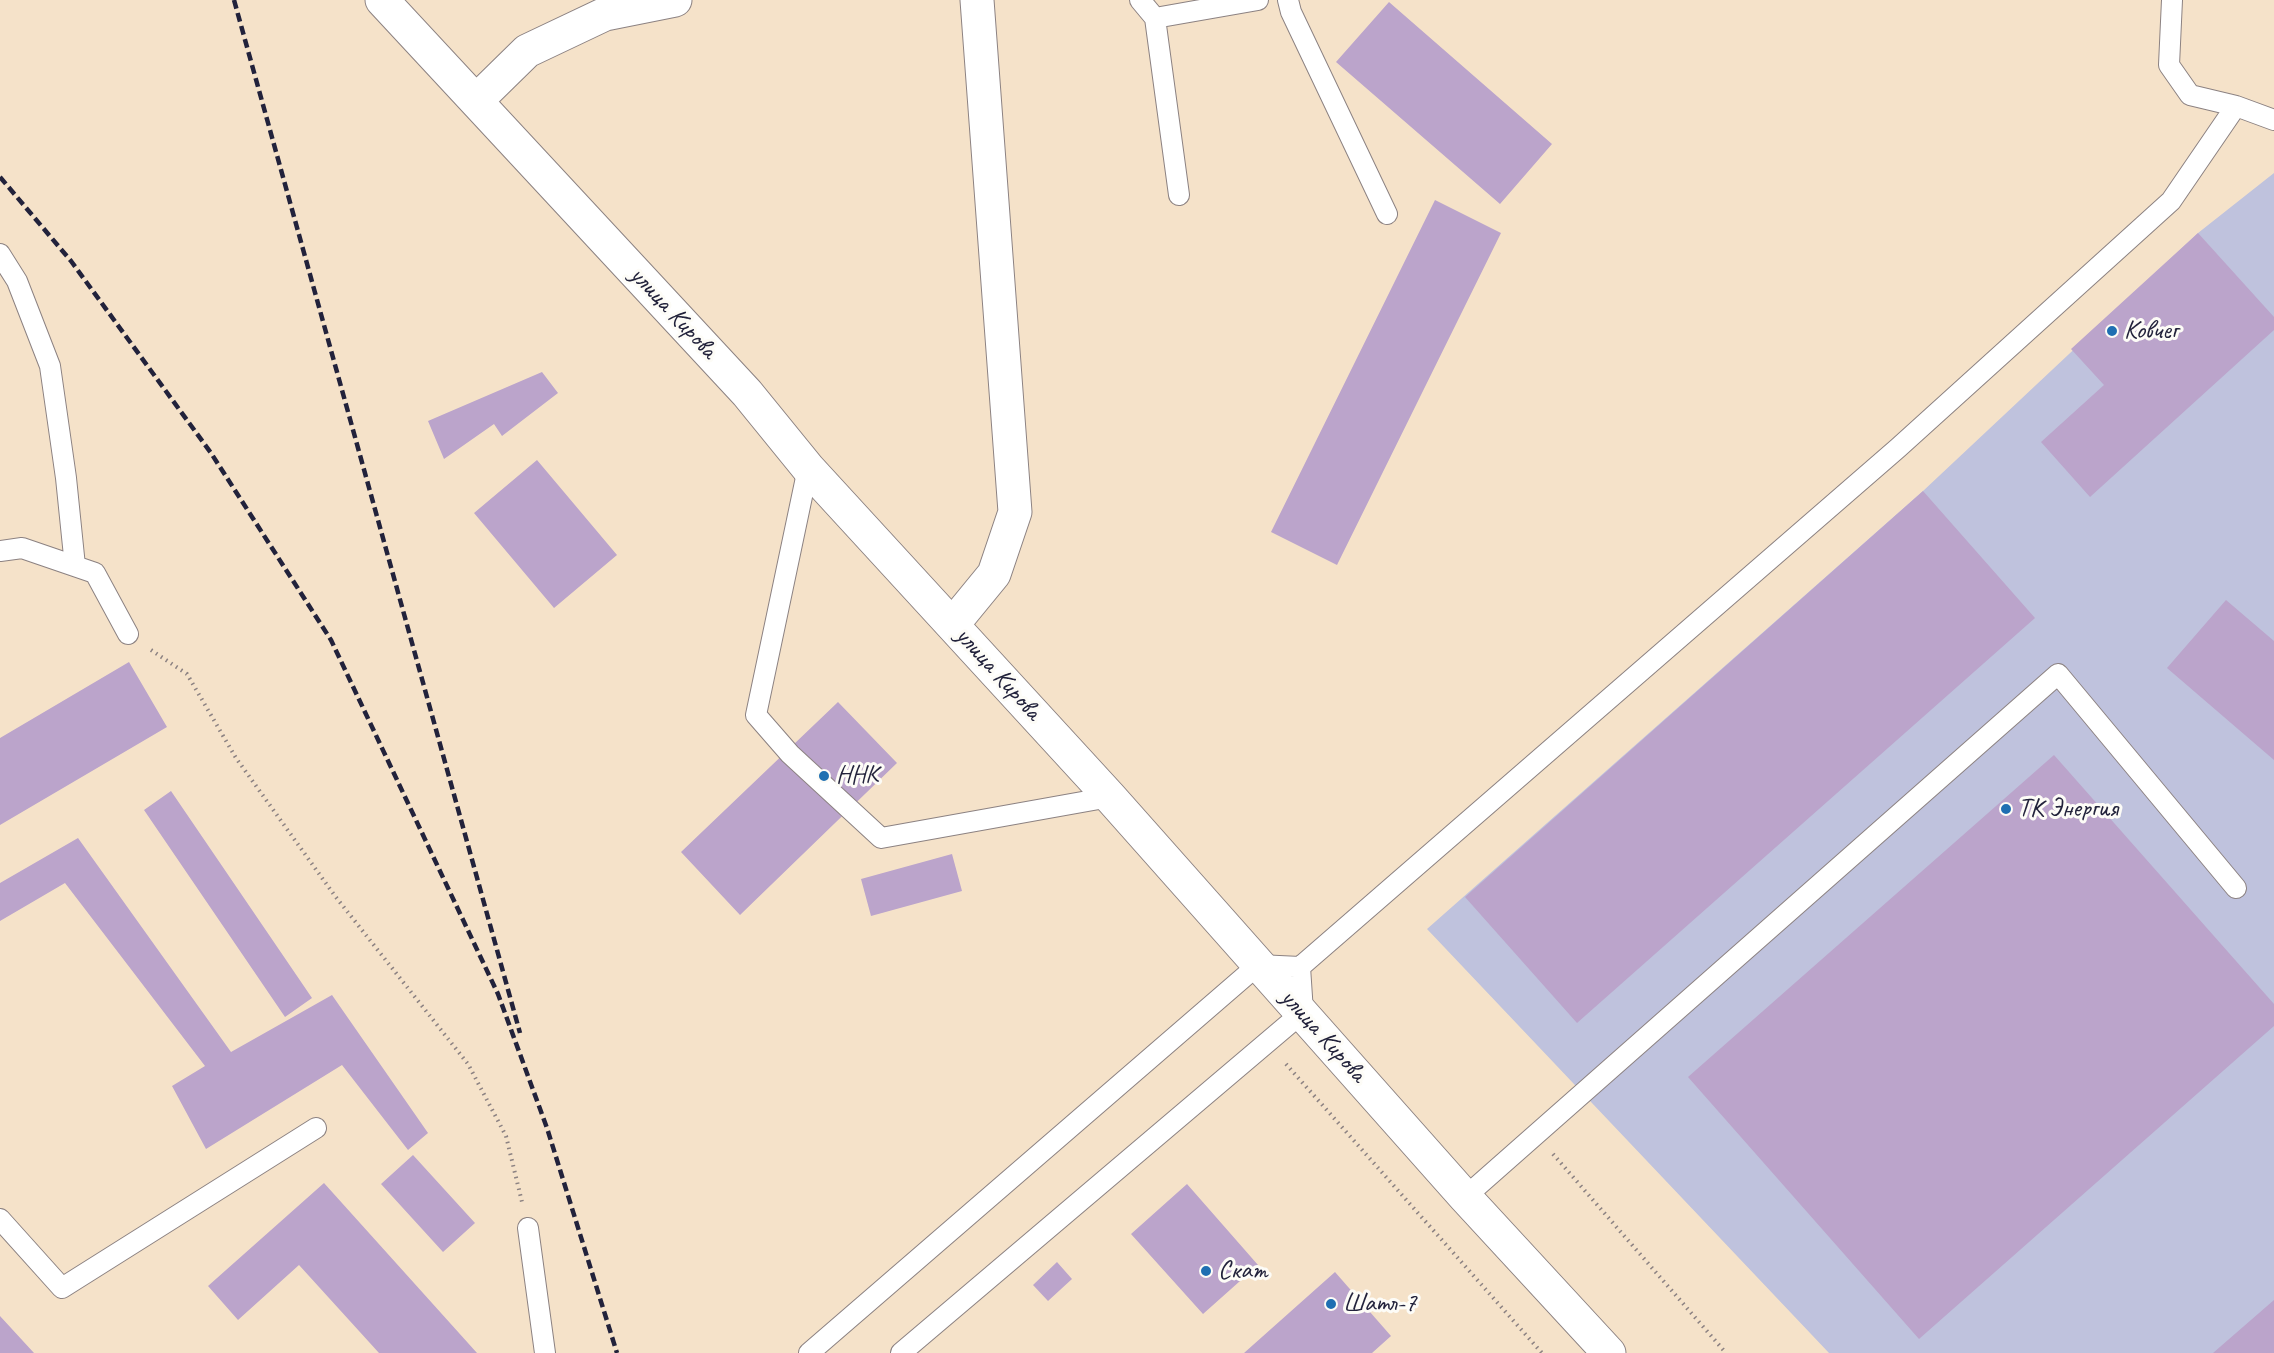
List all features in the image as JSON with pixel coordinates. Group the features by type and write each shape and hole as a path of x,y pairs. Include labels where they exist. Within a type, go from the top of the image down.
{"main road":[{"name":"улица Кирова","path":"382,0 747,393 808,468 1110,797 1465,1197 1609,1353"},
{"path":"477,100 527,51 605,14 675,0"},
{"path":"953,624 994,574 1015,512 977,0"}],"lane":[{"path":"1140,0 1155,18 1179,195"},
{"path":"1155,18 1258,0"},
{"path":"1288,0 1291,12 1387,213"},
{"path":"2172,0 2169,65 2190,94 2235,106 2274,120"},
{"path":"809,1353 1258,965 1300,967 1898,448 2171,201 2235,106"},
{"path":"0,254 17,281 50,366 66,478 75,566"},
{"path":"808,468 756,715 790,754 881,838 1110,797"},
{"path":"0,550 22,548 95,573 128,634"},
{"path":"1465,1197 2058,674 2236,888"},
{"path":"901,1353 1303,1012 1300,967"},
{"path":"0,1219 62,1288 315,1128"},
{"path":"528,1227 545,1353"}],"path":[{"path":"128,634 187,674 236,758 335,896 468,1064 506,1136 528,1227"},
{"path":"1268,1043 1542,1353"},
{"path":"1536,1135 1726,1353"}],"shaded area":[{"path":"2274,173 2274,1353 1829,1353 1427,929 1923,491 2198,233"}],"building":[{"path":"1389,2 1552,144 1500,204 1336,62"},
{"path":"1435,200 1501,233 1337,565 1271,532"},
{"path":"2198,233 2274,317 2274,330 2090,497 2041,442 2104,385 2071,349"},
{"path":"542,372 558,393 502,436 494,424 444,459 428,421"},
{"path":"537,460 617,555 554,608 474,513"},
{"path":"1923,491 2035,618 1577,1023 1465,897"},
{"path":"2226,600 2274,641 2274,760 2167,668"},
{"path":"129,662 167,727 0,825 0,738"},
{"path":"838,702 897,763 740,915 681,852"},
{"path":"2054,755 2274,1004 2274,1026 1919,1339 1688,1077"},
{"path":"171,791 312,998 285,1017 144,810"},
{"path":"78,838 231,1052 332,995 428,1133 408,1150 342,1065 206,1149 172,1086 205,1066 65,883 0,921 0,883"},
{"path":"952,854 962,891 871,916 861,879"},
{"path":"413,1155 475,1223 443,1252 381,1184"},
{"path":"324,1183 477,1353 379,1353 299,1265 238,1320 208,1286"},
{"path":"1187,1184 1258,1265 1203,1314 1131,1234"},
{"path":"1057,1262 1072,1279 1048,1301 1033,1285"},
{"name":"Шатл-7","path":"1335,1272 1391,1336 1372,1353 1244,1353"},
{"path":"2274,1300 2274,1353 2213,1353"},
{"path":"0,1316 34,1353 0,1353"}],"railway":[{"path":"234,0 520,1033"},
{"path":"0,177 71,261 211,453 331,640 498,994 547,1128 617,1353"}],"place":[{"name":"Ковчег","path":"2112,331"},
{"name":"ННК","path":"824,776"},
{"name":"ТК Энергия","path":"2006,809"},
{"name":"Скат","path":"1206,1271"},
{"name":"Шатл-7","path":"1331,1304"}]}
